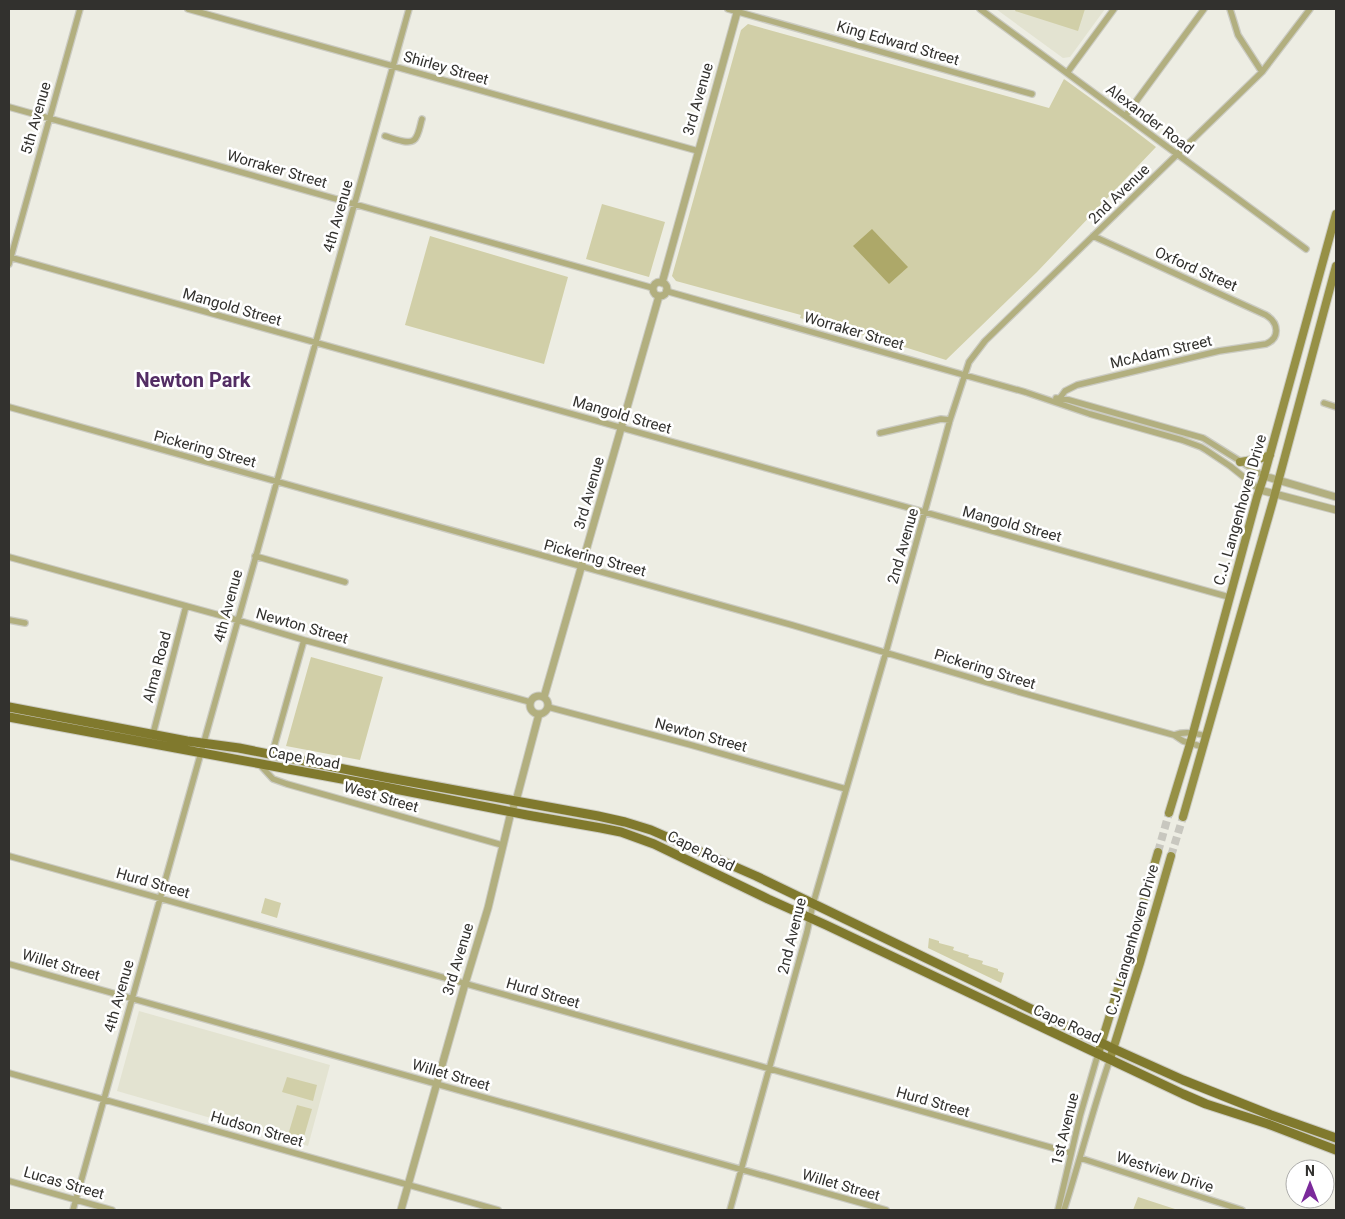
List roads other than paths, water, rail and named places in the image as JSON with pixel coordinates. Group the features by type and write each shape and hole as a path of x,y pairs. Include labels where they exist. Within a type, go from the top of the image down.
{"main road":[{"name":"C.J. Langenhoven Drive","path":"1170,813 1336,214"},
{"name":"C.J. Langenhoven Drive","path":"1183,816 1336,266"},
{"path":"1240,462 1270,455"},
{"name":"Cape Road","path":"9,707 187,741 272,754 384,777 598,816 651,830 756,876 1114,1049 1183,1080 1336,1138"},
{"name":"Cape Road","path":"9,717 602,828 632,836 654,844 1201,1102 1268,1124 1336,1150"},
{"name":"C.J. Langenhoven Drive","path":"1098,1054 1158,852"},
{"name":"C.J. Langenhoven Drive","path":"1110,1059 1171,856"}],"street":[{"name":"5th Avenue","path":"9,259 80,9"},
{"name":"Shirley Street","path":"188,9 698,151"},
{"name":"4th Avenue","path":"73,1210 409,9"},
{"name":"King Edward Street","path":"728,9 738,10 1032,94"},
{"name":"Alexander Road","path":"980,9 1306,249"},
{"path":"1067,73 1114,9"},
{"path":"1126,116 1204,9"},
{"path":"1230,9 1238,35 1262,72"},
{"name":"2nd Avenue","path":"730,1210 770,1069 813,904 886,652 950,420 969,362 985,341 1262,72 1310,9"},
{"name":"3rd Avenue","path":"662,283 738,10"},
{"name":"Worraker Street","path":"9,107 654,288"},
{"path":"385,136 405,141 414,140 422,119"},
{"name":"Oxford Street","path":"1093,236 1272,318 1276,327 1275,335"},
{"name":"Mangold Street","path":"9,259 1229,598"},
{"path":"657,283 662,283 666,287 665,294 659,296 654,293 654,288 657,283"},
{"name":"Worraker Street","path":"666,291 1058,400 1090,414 1201,446 1260,490"},
{"name":"3rd Avenue","path":"544,697 659,296"},
{"name":"McAdam Street","path":"1058,400 1065,391 1078,385 1219,352 1266,344 1275,335"},
{"name":"Worraker Street","path":"1058,400 1069,400 1203,438 1264,476"},
{"path":"1324,402 1336,407"},
{"name":"Pickering Street","path":"9,407 886,652 1018,692 1174,735 1190,744 1203,747"},
{"path":"880,433 941,419 950,420"},
{"path":"1264,476 1336,497"},
{"path":"1260,490 1336,510"},
{"path":"255,556 345,582"},
{"name":"Newton Street","path":"9,557 530,702"},
{"name":"Alma Road","path":"152,734 186,606"},
{"path":"9,620 24,623"},
{"path":"272,754 304,640"},
{"path":"540,695 548,702 548,708 539,714 531,710 530,702 532,698 540,695"},
{"name":"Newton Street","path":"548,708 691,745 846,789"},
{"name":"3rd Avenue","path":"401,1210 488,908 502,844 516,801 539,714"},
{"name":"Pickering Street","path":"1174,735 1192,732 1206,736"},
{"name":"West Street","path":"258,764 274,779 502,844"},
{"name":"Hurd Street","path":"9,856 1071,1153"},
{"name":"Willet Street","path":"9,964 886,1210"},
{"name":"1st Avenue","path":"1058,1210 1071,1153 1098,1054"},
{"name":"1st Avenue","path":"1064,1210 1110,1059"},
{"name":"Hudson Street","path":"9,1073 498,1210"},
{"name":"Westview Drive","path":"1080,1158 1242,1210"},
{"name":"Lucas Street","path":"9,1181 112,1210"}],"tunnel":[{"path":"1158,852 1169,813"},
{"path":"1171,856 1183,817"}],"district":[{"name":"Newton Park","path":"193,380"}]}
